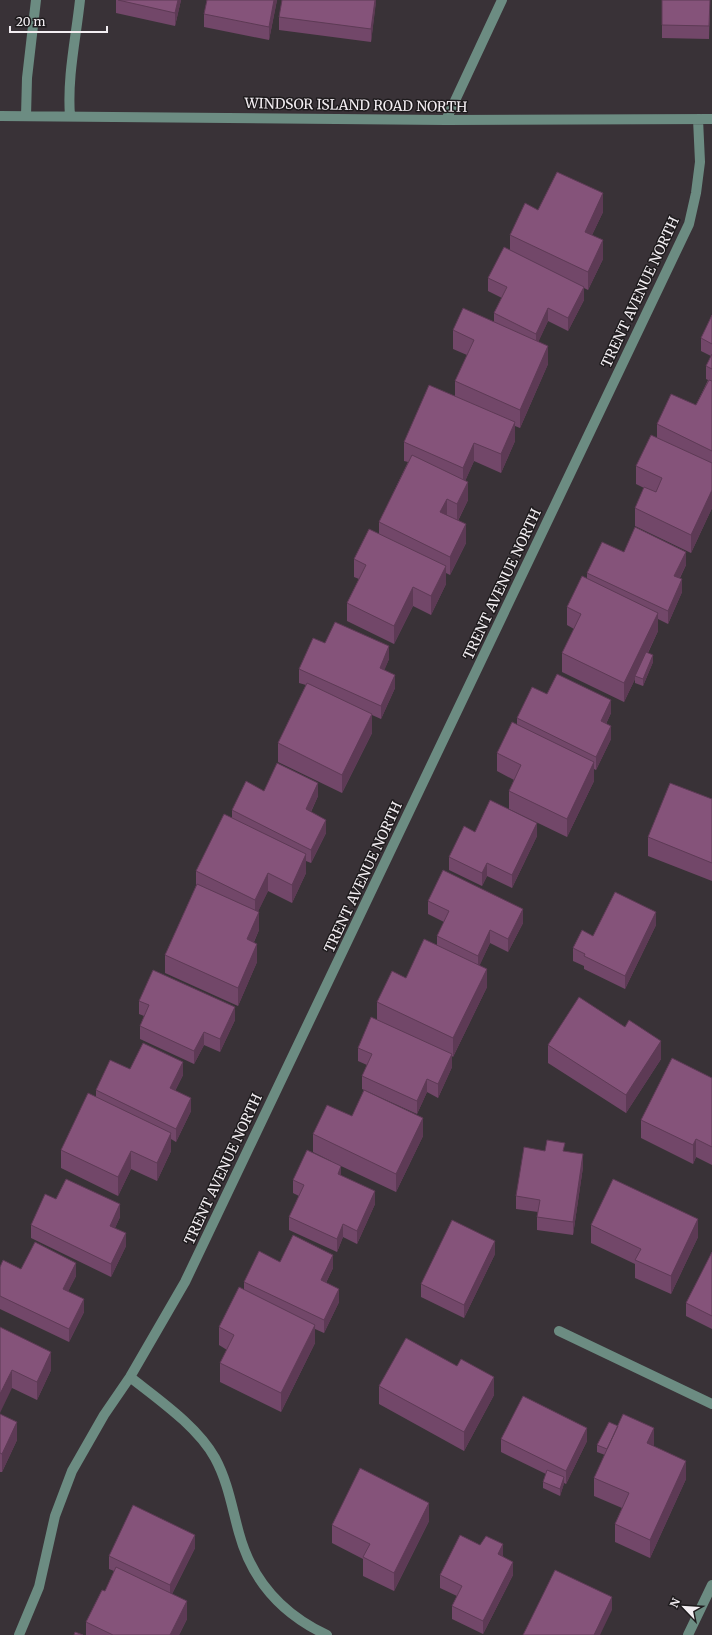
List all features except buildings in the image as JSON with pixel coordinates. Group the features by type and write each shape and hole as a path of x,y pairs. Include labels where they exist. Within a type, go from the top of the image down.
{"street":[{"path":"26,116 27,78 36,0"},
{"path":"70,116 69,97 71,71 80,0"},
{"path":"446,120 502,0"},
{"name":"WINDSOR ISLAND ROAD NORTH","path":"0,116 446,120 712,119"},
{"name":"TRENT AVENUE NORTH","path":"19,1635 39,1587 55,1516 72,1471 104,1415 130,1376 185,1282 689,224 696,193 700,162 698,119"},
{"path":"559,1330 712,1404"},
{"path":"130,1376 198,1434 215,1458 226,1483 239,1534 249,1561 266,1589 289,1613 327,1635"},
{"path":"688,1635 712,1585"}]}
